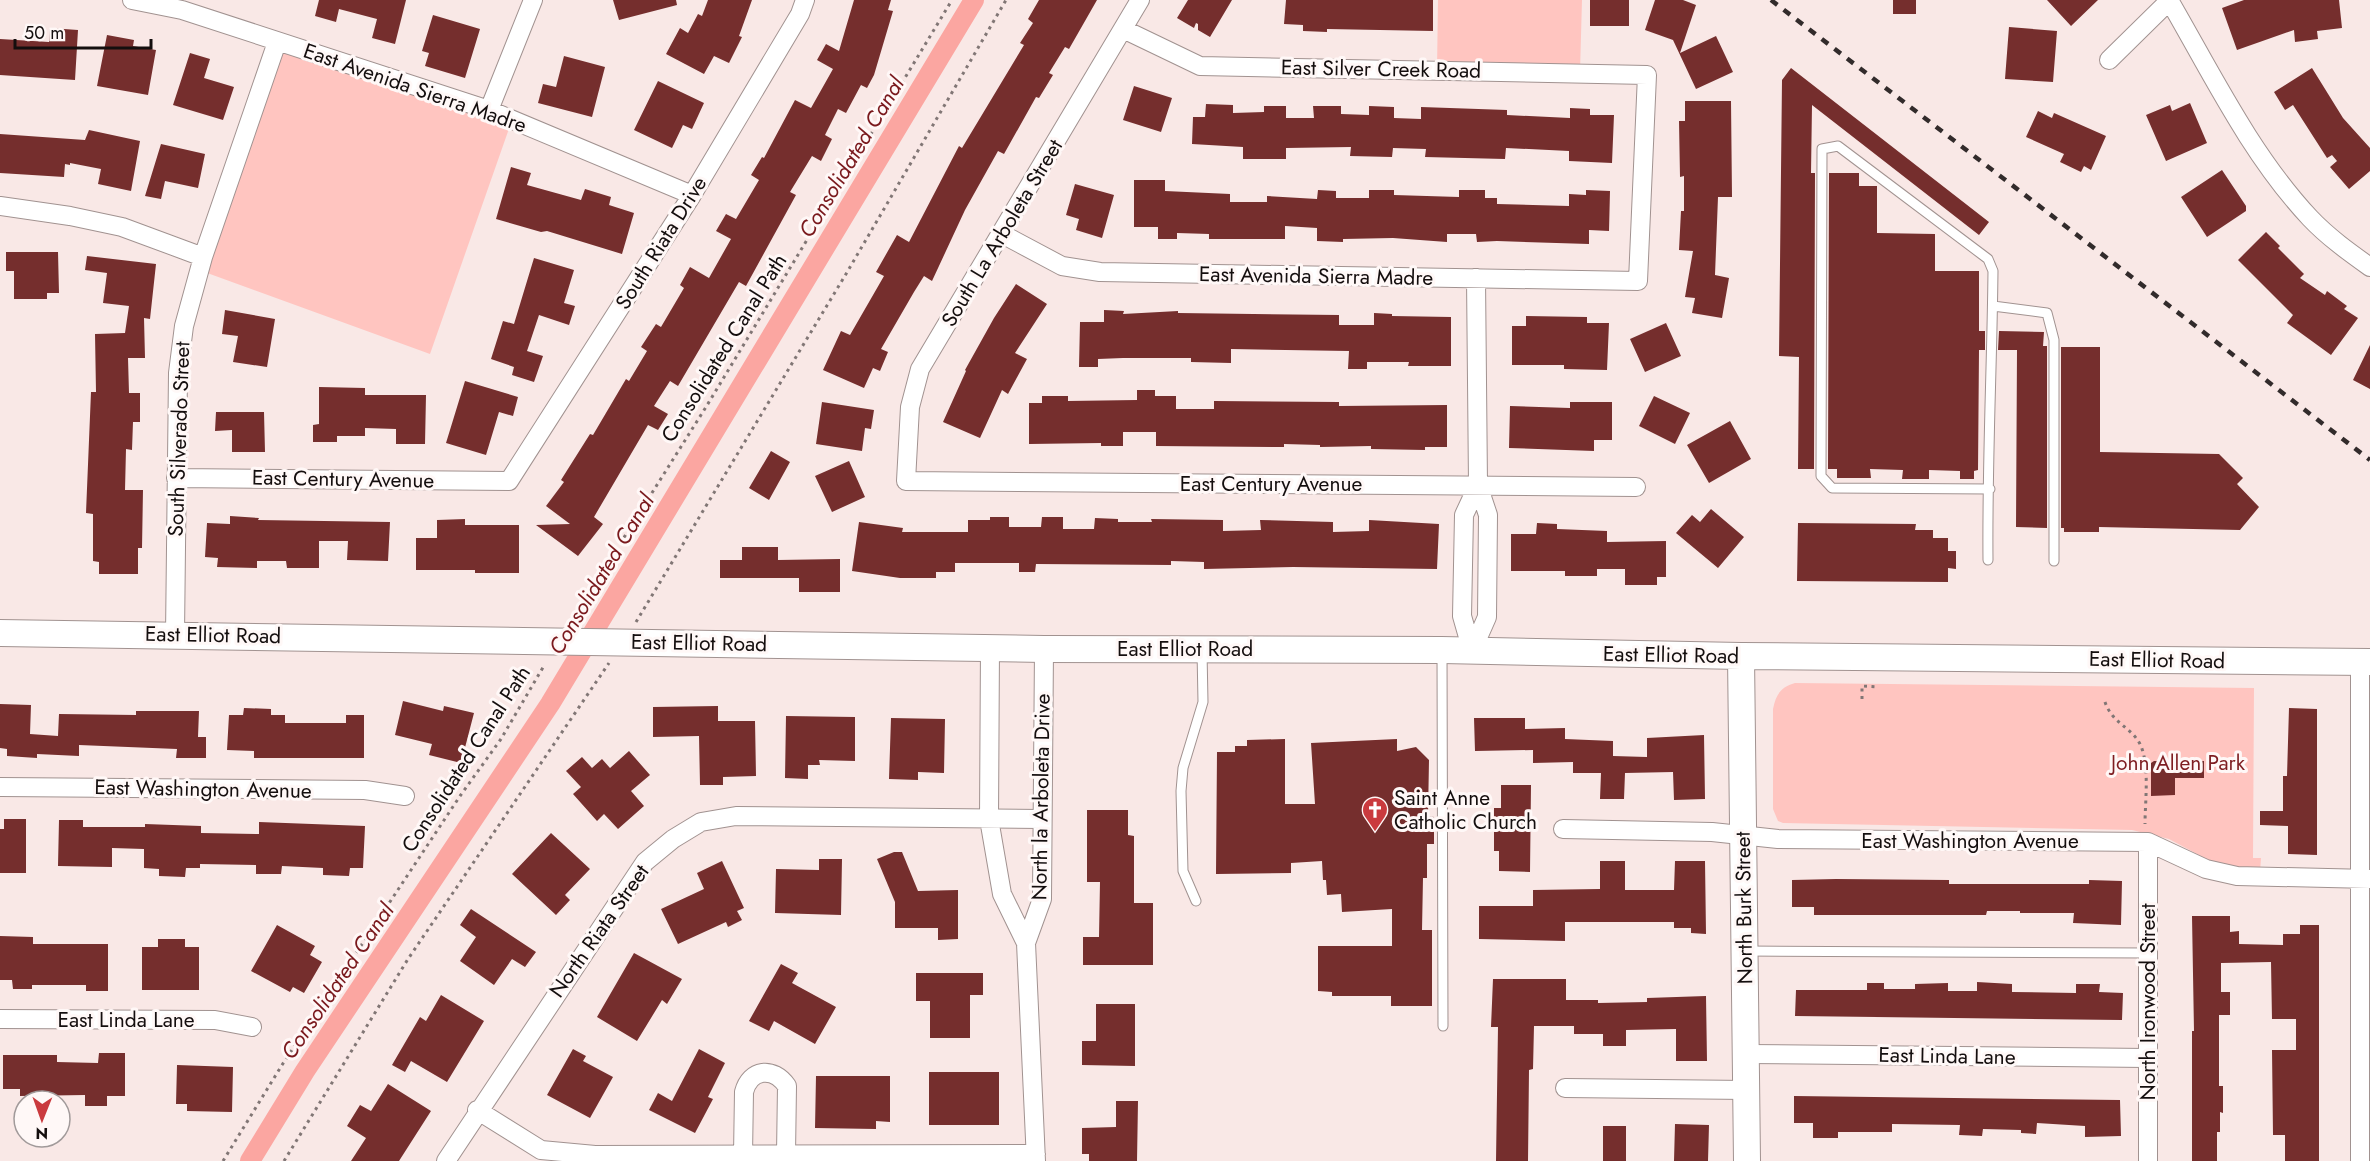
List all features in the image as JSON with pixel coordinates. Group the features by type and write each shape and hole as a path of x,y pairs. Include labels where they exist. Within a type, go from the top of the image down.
{"main road":[{"name":"East Elliot Road","path":"0,633 990,646 1044,649 1442,650 1741,656 2365,662"},
{"name":"North Burk Street","path":"1741,656 1747,1161"}],"street":[{"name":"East Avenida Sierra Madre","path":"132,0 183,5 277,42 489,110 692,195"},
{"path":"489,110 533,0"},
{"name":"South Riata Drive","path":"509,482 692,195 800,14 806,0"},
{"name":"South La Arboleta Street","path":"906,481 910,407 920,369 1140,0"},
{"path":"2109,60 2170,0 2237,119 2294,199 2335,242 2370,267"},
{"name":"East Silver Creek Road","path":"1123,29 1200,66 1647,75 1638,281"},
{"name":"South Silverado Street","path":"175,635 180,349 202,257 277,42"},
{"path":"0,206 70,216 122,227 202,257"},
{"name":"East Avenida Sierra Madre","path":"1002,234 1062,266 1100,272 1638,281"},
{"path":"1472,651 1462,616 1464,515 1478,485 1476,278"},
{"name":"East Century Avenue","path":"176,477 509,482"},
{"name":"East Century Avenue","path":"906,481 1636,487"},
{"name":"North la Arboleta Drive","path":"990,646 989,819 1002,894 1026,943"},
{"name":"North la Arboleta Drive","path":"1036,1157 1026,943 1042,899 1044,649"},
{"path":"2360,1161 2365,879 2365,662"},
{"name":"East Washington Avenue","path":"0,787 365,790 405,796"},
{"name":"North Riata Street","path":"446,1161 477,1110 645,862 673,839 700,822 736,816 1042,819"},
{"name":"East Washington Avenue","path":"1563,829 1743,835 1778,839 2147,836 2206,869 2237,876 2365,879"},
{"name":"North Ironwood Street","path":"2147,836 2148,1161"},
{"name":"East Linda Lane","path":"0,1019 215,1020 252,1027"},
{"name":"East Linda Lane","path":"1746,1054 2147,1058"},
{"path":"743,1155 746,1083 763,1072 774,1074 787,1086 786,1154"},
{"path":"1565,1088 1747,1090"},
{"path":"477,1110 541,1150 595,1155 786,1154 1036,1157"}],"lane":[{"path":"1988,560 1990,489 1993,270 1988,259 1838,146 1822,149 1821,476 1832,488 1990,489"},
{"path":"1993,306 2047,313 2054,340 2054,561"},
{"path":"1196,901 1183,871 1181,791 1183,768 1203,702 1202,649"},
{"path":"1442,650 1443,1026"},
{"path":"1745,951 2148,953"}],"path":[{"name":"Consolidated Canal Path","path":"223,1161 315,1016 564,641 952,0"},
{"path":"284,1161 408,959 600,676 618,642 846,274 1006,0"},
{"path":"1862,699 1862,686 1878,687"},
{"path":"2105,702 2109,713 2140,744 2145,760 2147,836"}],"green space":[{"path":"1438,0 1582,0 1580,72 1437,70"},
{"path":"277,42 512,120 430,354 199,270"},
{"name":"John Allen Park","path":"1795,683 2254,688 2253,858 2261,858 2260,872 2212,862 2169,839 2132,830 1783,823 1778,821 1773,809 1773,709 1780,692"}],"building":[{"path":"319,0 406,0 395,44 372,38 377,19 339,9 336,22 315,16"},
{"path":"613,0 676,0 677,5 619,20"},
{"path":"708,0 752,0 739,36 742,37 729,63 714,56 704,74 666,54 680,28 688,33 698,14 702,16"},
{"path":"854,0 891,0 888,10 893,11 874,75 867,88 861,85 846,113 838,109 825,135 832,139 821,161 812,156 790,192 796,195 746,286 739,282 678,386 670,381 654,406 668,414 658,430 648,425 594,517 603,524 578,556 536,525 570,524 546,506 564,482 561,480 590,434 593,435 626,379 629,381 647,351 641,347 656,324 661,327 684,288 680,285 690,267 709,278 731,239 716,231 726,214 736,219 759,180 751,175 762,157 764,158 795,100 811,108 833,69 817,60 826,44 839,51"},
{"path":"1039,0 1097,0 1069,49 1065,47 1049,73 1053,75 1039,98 1036,97 1004,154 998,151 965,210 932,281 924,276 914,292 881,349 888,352 880,371 873,368 864,388 823,370 841,331 850,335 884,276 876,272 897,235 909,242 959,146 962,148 1024,45 1020,43 1033,23 1028,19"},
{"path":"1188,0 1232,0 1210,37 1198,30 1198,24 1196,23 1194,28 1177,18"},
{"path":"1286,0 1433,0 1433,31 1327,29 1327,32 1303,31 1303,25 1284,24"},
{"path":"1590,0 1629,0 1629,26 1590,26"},
{"path":"1655,0 1683,0 1696,5 1680,53 1716,36 1733,72 1696,89 1673,40 1645,30"},
{"path":"1893,0 1916,0 1916,14 1893,14"},
{"path":"2047,0 2098,0 2071,26"},
{"path":"2244,0 2339,0 2342,28 2317,31 2318,39 2295,42 2294,30 2237,50 2222,8"},
{"path":"433,15 480,29 465,78 425,66 429,53 422,51"},
{"path":"2009,27 2057,31 2053,82 2005,79"},
{"path":"50,28 78,30 75,80 0,75 0,39 49,42"},
{"path":"107,35 134,40 133,46 156,50 148,95 97,86"},
{"path":"190,53 210,59 204,78 234,87 223,120 173,105"},
{"path":"564,56 605,67 592,117 538,103 543,84 556,87"},
{"path":"1791,68 1989,222 1979,235 1812,105 1811,173 1815,173 1814,469 1798,469 1799,357 1779,356 1782,80"},
{"path":"2312,68 2343,118 2370,148 2370,171 2349,189 2330,167 2337,161 2332,155 2327,158 2293,105 2285,110 2274,92"},
{"path":"658,81 704,103 692,129 683,125 672,148 634,130"},
{"path":"1134,86 1172,98 1161,132 1123,120"},
{"path":"1685,101 1731,101 1732,197 1718,197 1715,275 1729,278 1722,318 1692,313 1695,298 1685,297 1693,251 1679,250 1681,211 1684,211 1684,176 1680,177 1679,121 1685,121"},
{"path":"2190,103 2207,143 2166,161 2146,115 2170,105 2172,111"},
{"path":"1206,104 1233,105 1233,113 1264,112 1264,106 1286,106 1286,118 1314,118 1313,106 1341,106 1341,114 1369,115 1369,106 1394,107 1394,118 1421,119 1421,107 1507,110 1507,115 1570,118 1570,108 1590,109 1590,115 1614,115 1612,163 1569,161 1569,151 1506,148 1505,159 1425,157 1426,149 1393,148 1392,157 1350,156 1351,147 1286,148 1286,159 1243,159 1243,147 1192,144 1193,117 1205,117"},
{"path":"2038,111 2052,118 2054,113 2106,136 2091,170 2084,166 2081,172 2060,162 2064,154 2026,137"},
{"path":"89,130 140,141 131,191 98,184 101,169 70,163 70,165 65,164 64,177 0,173 0,134 85,140"},
{"path":"161,144 205,154 198,188 165,181 161,199 145,196"},
{"path":"511,167 531,173 527,185 581,200 585,189 611,197 609,205 634,213 622,254 547,231 541,232 496,219"},
{"path":"2222,170 2246,206 2246,211 2207,237 2181,197"},
{"path":"1829,173 1859,173 1859,186 1877,186 1877,233 1935,234 1935,271 1979,271 1979,331 1985,331 1985,350 1979,350 1978,470 1974,471 1974,479 1960,479 1960,471 1929,470 1929,479 1902,479 1903,470 1870,469 1871,478 1837,478 1837,469 1828,469"},
{"path":"1134,180 1165,180 1165,191 1230,194 1230,202 1267,202 1267,196 1317,199 1318,190 1336,191 1336,198 1369,198 1369,190 1394,190 1394,195 1459,197 1459,190 1485,190 1485,198 1497,198 1497,204 1569,206 1569,194 1586,195 1586,190 1610,191 1609,231 1589,230 1589,244 1477,242 1476,234 1447,234 1447,242 1393,238 1343,239 1343,242 1317,241 1317,228 1285,226 1285,239 1209,239 1209,234 1177,233 1177,239 1158,239 1158,227 1134,227"},
{"path":"1075,184 1114,195 1102,238 1076,230 1079,219 1066,215"},
{"path":"2266,232 2280,246 2278,248 2304,274 2300,278 2325,295 2327,291 2347,306 2344,309 2358,318 2331,355 2287,323 2293,315 2238,260"},
{"path":"6,252 58,252 59,293 47,293 47,299 14,299 14,271 6,271"},
{"path":"87,256 156,264 150,319 144,318 145,358 128,358 129,393 140,393 140,422 133,422 132,450 126,449 125,490 143,490 142,548 138,548 138,574 99,574 99,562 93,561 93,514 86,513 91,392 96,392 95,334 125,333 129,306 103,303 107,273 85,270"},
{"path":"534,258 574,270 564,303 575,306 569,325 539,315 527,351 543,356 534,382 512,375 514,367 491,359 503,321 514,324"},
{"path":"1016,284 1047,304 1015,353 1027,359 1008,394 1002,390 980,438 943,422 965,370"},
{"path":"225,310 275,319 267,367 233,362 238,336 222,334"},
{"path":"1104,310 1124,311 1123,314 1178,311 1178,313 1339,315 1339,325 1374,325 1374,313 1392,314 1392,316 1451,317 1451,366 1408,366 1409,362 1367,362 1367,369 1348,369 1349,351 1231,349 1231,363 1191,362 1191,358 1123,358 1098,359 1098,367 1079,367 1080,322 1104,322"},
{"path":"1526,316 1587,317 1587,323 1609,323 1607,370 1564,369 1564,365 1512,365 1512,326 1526,326"},
{"path":"1666,323 1681,356 1645,372 1630,339"},
{"path":"1999,331 2044,332 2043,346 2047,346 2047,528 2016,527 2017,350 1998,350"},
{"path":"2370,345 2370,389 2353,380"},
{"path":"2061,347 2100,347 2100,452 2219,454 2243,478 2237,484 2259,507 2240,530 2099,527 2099,532 2064,532 2064,528 2061,528"},
{"path":"465,381 518,397 513,416 499,412 486,455 446,443"},
{"path":"319,387 365,388 365,395 426,395 425,444 396,444 396,429 365,428 365,436 337,436 337,442 313,442 313,425 319,424"},
{"path":"1137,390 1155,390 1155,396 1176,396 1176,409 1214,409 1214,401 1339,402 1339,406 1447,405 1447,447 1425,447 1425,450 1284,444 1284,447 1156,446 1156,432 1123,432 1123,446 1101,446 1101,443 1029,444 1029,403 1042,403 1042,396 1068,396 1068,401 1137,400"},
{"path":"1654,396 1690,413 1675,444 1639,426"},
{"path":"822,402 874,410 871,429 865,428 862,451 816,444"},
{"path":"1570,402 1612,402 1612,440 1594,440 1594,451 1509,448 1510,406 1570,408"},
{"path":"216,412 264,412 265,452 232,452 232,430 215,431"},
{"path":"1730,421 1751,459 1709,483 1687,445"},
{"path":"771,451 790,462 769,500 749,488"},
{"path":"849,461 865,497 832,512 815,476"},
{"path":"1711,509 1744,537 1718,568 1676,533 1692,515 1700,522"},
{"path":"230,516 259,518 258,520 390,522 388,561 347,560 348,541 319,541 319,568 287,568 286,561 257,561 257,568 217,567 218,558 205,557 207,523 230,524"},
{"path":"990,517 1009,517 1009,527 1041,527 1042,517 1063,517 1063,529 1094,529 1095,518 1118,519 1118,522 1152,522 1151,519 1223,520 1223,531 1261,530 1260,520 1333,522 1333,532 1369,531 1369,520 1439,524 1437,569 1293,567 1204,569 1204,562 1171,561 1171,565 1036,564 1035,572 1019,572 1019,563 955,563 955,572 936,572 936,578 900,578 852,571 859,522 903,528 902,532 968,532 968,520 990,520"},
{"path":"465,519 465,525 519,525 519,573 416,570 416,538 437,538 437,520"},
{"path":"1537,523 1557,524 1557,529 1607,531 1607,542 1666,541 1666,577 1657,577 1657,585 1625,585 1625,569 1597,569 1597,576 1565,576 1565,571 1511,571 1511,534 1536,534"},
{"path":"1798,523 1916,524 1915,530 1933,530 1933,538 1948,538 1948,551 1956,551 1956,569 1948,568 1948,582 1797,581"},
{"path":"742,547 778,547 778,560 840,559 840,592 799,592 799,578 720,578 720,560 742,560"},
{"path":"403,701 443,711 444,706 474,713 461,763 429,755 432,744 395,735"},
{"path":"0,704 31,705 30,734 58,736 59,714 136,715 136,711 199,711 198,737 206,737 206,758 176,758 177,749 79,745 79,756 37,754 37,758 7,756 7,749 0,748"},
{"path":"718,706 718,721 755,721 756,776 723,777 723,785 700,785 699,736 653,737 653,707"},
{"path":"244,708 271,709 271,715 285,715 285,723 346,723 346,715 364,715 364,758 254,758 254,751 227,750 229,715 243,715"},
{"path":"2289,708 2317,709 2317,855 2288,854 2288,826 2260,825 2260,811 2283,811 2283,776 2287,776"},
{"path":"786,716 855,717 855,761 819,760 820,765 808,765 808,779 785,778"},
{"path":"891,718 945,719 944,773 918,772 918,780 889,779"},
{"path":"1474,718 1525,718 1525,729 1565,728 1565,739 1613,741 1613,756 1647,757 1647,738 1704,735 1705,799 1674,800 1673,772 1625,773 1624,799 1600,799 1601,773 1573,773 1573,762 1533,763 1533,750 1475,751"},
{"path":"1285,739 1285,804 1315,804 1311,743 1397,739 1397,751 1416,747 1429,760 1428,816 1434,817 1434,844 1427,844 1427,878 1423,878 1422,930 1432,930 1432,1006 1391,1006 1391,996 1332,996 1332,992 1318,991 1318,946 1392,946 1392,909 1342,912 1341,894 1327,895 1322,861 1291,863 1291,873 1216,874 1217,752 1235,752 1235,746 1247,746 1247,740"},
{"path":"629,751 650,775 631,791 644,806 618,829 604,814 597,821 573,794 581,787 566,771 582,757 592,768 602,759 610,768"},
{"path":"2154,761 2204,761 2204,778 2175,778 2175,795 2151,796 2151,763"},
{"path":"1501,785 1531,785 1530,872 1499,871 1499,851 1494,851 1494,808 1501,808"},
{"path":"1087,810 1128,810 1128,835 1134,836 1134,903 1153,903 1153,965 1083,965 1083,937 1099,937 1100,882 1087,882"},
{"path":"4,819 26,819 26,873 0,873 0,829 4,829"},
{"path":"59,820 83,820 83,827 145,827 145,824 201,826 201,833 259,834 259,822 365,826 363,868 350,868 349,876 323,875 323,868 282,866 281,874 256,874 256,865 200,864 200,868 186,868 185,877 159,876 159,869 144,868 144,849 112,848 112,867 58,866"},
{"path":"551,833 590,869 565,895 570,900 556,915 512,874"},
{"path":"894,852 902,852 918,891 958,890 958,939 938,940 938,928 895,928 895,902 877,859"},
{"path":"819,859 842,859 841,915 775,913 776,869 819,870"},
{"path":"722,861 744,908 737,911 742,920 728,927 726,922 678,944 661,909 704,889 697,873"},
{"path":"1600,861 1625,861 1625,890 1674,890 1675,861 1705,861 1706,934 1691,933 1691,928 1674,928 1674,922 1565,922 1565,941 1479,939 1479,906 1533,906 1533,890 1600,889"},
{"path":"1792,880 1949,880 1949,884 2089,884 2089,880 2122,881 2121,925 2073,923 2074,913 1987,911 1986,915 1814,915 1814,907 1792,907"},
{"path":"471,909 536,952 525,967 512,959 494,985 460,961 476,937 460,925"},
{"path":"2192,916 2230,916 2230,932 2239,931 2239,944 2283,945 2283,934 2300,934 2300,925 2319,925 2319,1161 2285,1161 2285,1135 2273,1135 2272,1050 2296,1050 2296,1019 2272,1019 2271,962 2221,963 2221,992 2230,992 2230,1015 2219,1015 2219,1086 2223,1086 2223,1113 2220,1112 2220,1132 2217,1132 2217,1161 2192,1161 2192,1031 2194,1031"},
{"path":"277,925 315,946 310,955 322,962 304,993 293,987 290,992 251,971"},
{"path":"0,936 33,937 33,944 108,944 108,991 86,991 86,985 32,985 32,989 13,989 12,980 0,980"},
{"path":"158,939 185,939 185,947 199,947 199,990 142,990 142,947 158,947"},
{"path":"634,953 682,979 667,1004 662,1000 637,1041 597,1017"},
{"path":"781,964 798,973 792,983 836,1007 815,1044 774,1021 769,1031 749,1021"},
{"path":"916,973 983,973 983,995 970,995 970,1038 930,1038 930,1001 916,1001"},
{"path":"1493,979 1566,979 1566,1000 1598,1000 1598,1003 1647,1002 1647,998 1706,996 1707,1061 1676,1061 1676,1029 1626,1030 1626,1046 1603,1046 1603,1034 1574,1034 1574,1026 1534,1026 1533,1069 1529,1070 1528,1161 1496,1161 1498,1027 1491,1027"},
{"path":"1977,982 2012,984 2012,992 2076,993 2076,984 2100,984 2099,992 2123,993 2122,1020 1795,1016 1796,990 1867,990 1867,983 1884,983 1884,989 1915,989 1915,984 1948,983 1948,991 1977,991"},
{"path":"441,995 484,1021 447,1082 411,1061 405,1072 392,1065 420,1017 426,1021"},
{"path":"1096,1004 1135,1004 1135,1066 1082,1065 1082,1041 1096,1041"},
{"path":"573,1049 586,1056 583,1061 613,1077 590,1118 547,1095"},
{"path":"699,1049 725,1063 708,1097 713,1099 695,1133 649,1110 658,1093 672,1101"},
{"path":"99,1053 125,1053 125,1096 107,1096 107,1106 85,1106 85,1095 72,1095 72,1089 3,1089 3,1055 57,1055 57,1062 98,1063"},
{"path":"177,1065 233,1067 232,1112 187,1111 187,1104 176,1104"},
{"path":"929,1072 999,1072 999,1125 929,1125"},
{"path":"816,1076 890,1076 890,1122 876,1121 876,1129 815,1128"},
{"path":"388,1084 431,1111 399,1161 351,1161 366,1138 347,1126 360,1105 371,1111"},
{"path":"1794,1096 2120,1100 2121,1136 2085,1137 2085,1126 2037,1123 2036,1134 2021,1133 2021,1130 1983,1129 1982,1136 1959,1135 1960,1125 1892,1124 1892,1132 1838,1132 1838,1138 1813,1138 1813,1123 1794,1123"},
{"path":"1116,1101 1138,1101 1137,1161 1089,1161 1089,1154 1082,1154 1082,1128 1116,1127"},
{"path":"1675,1124 1709,1125 1708,1161 1674,1161"},
{"path":"1603,1126 1626,1126 1626,1161 1603,1161"}],"waterway":[{"name":"Consolidated Canal","path":"250,1161 305,1071 550,704 974,0"}],"railway":[{"path":"1771,0 2370,460"}],"place":[{"name":"Saint Anne Catholic Church","path":"1375,833"}]}
